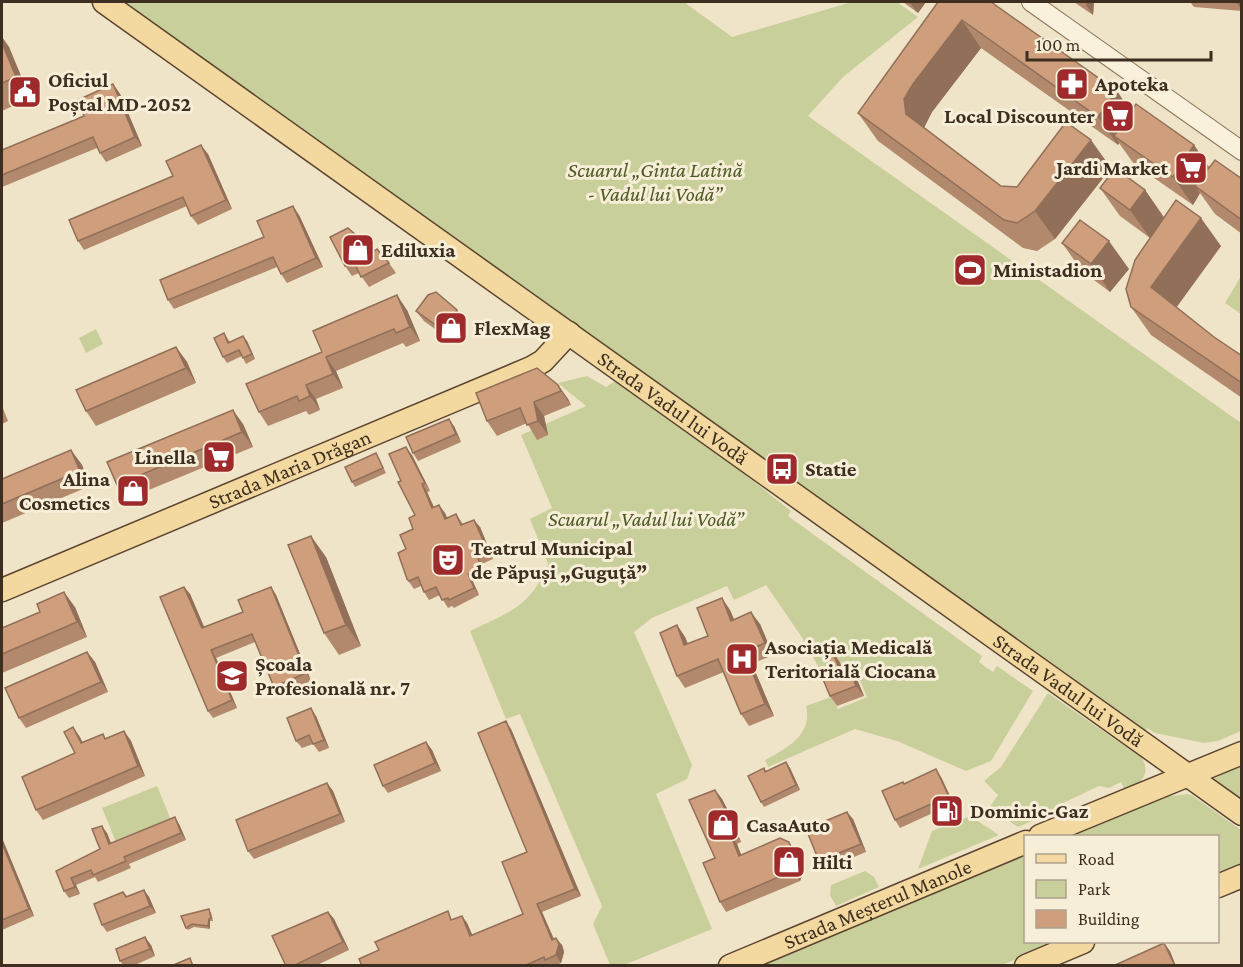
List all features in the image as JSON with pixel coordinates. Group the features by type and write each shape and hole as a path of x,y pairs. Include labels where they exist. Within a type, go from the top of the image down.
{"main road":[{"name":"Strada Vadul lui Vodă","path":"104,2 1058,685 1242,814"},
{"name":"Strada Maria Drăgan","path":"2,590 531,368 543,361 569,333"},
{"path":"1045,835 1242,753"},
{"name":"Strada Meșterul Manole","path":"730,966 1024,843"},
{"path":"1219,886 1242,876"},
{"path":"1026,966 1081,943"}],"street":[{"path":"1031,2 1242,151"}],"green space":[{"name":"Scuarul „Ginta Latină - Vadul lui Vodă”","path":"123,2 684,2 732,37 852,2 897,2 918,17 843,77 808,116 1241,423 1241,731 1218,741 1204,743 1155,733 1147,728 1145,733"},
{"path":"1241,276 1241,314 1225,303"},
{"path":"96,329 103,344 86,353 79,338"},
{"name":"Scuarul „Vadul lui Vodă”","path":"587,376 606,387 615,381 728,461 791,511 788,516 982,656 979,662 993,672 997,666 1033,691 991,761 966,771 897,741 855,729 768,767 765,760 789,746 802,733 806,725 806,706 831,697 838,709 867,697 856,671 827,682 801,636 766,585 734,600 727,586 652,618 634,632 692,765 687,779 656,794 712,929 624,965 610,965 593,924 602,906 520,714 506,719 470,631 508,613 526,599 541,579 548,564 530,519 552,508 521,435 586,406 558,383"},
{"path":"1048,693 1142,758 1146,769 1145,774 1135,786 1125,791 1121,782 1109,788 1099,786 1057,806 1058,810 1018,827 989,808 998,795 984,781 1001,767"},
{"path":"1241,764 1241,801 1213,779"},
{"path":"157,786 171,820 116,842 102,808"},
{"path":"1188,794 1193,796 1241,830 1241,866 1219,876 1219,835 1070,835 1164,797"},
{"path":"970,816 999,835 918,869 932,831"},
{"path":"1024,854 1024,943 1057,943 1002,965 758,966"},
{"path":"865,871 874,877 879,887 836,906 830,895 831,885"}],"building":[{"path":"938,2 991,2 1117,91 1098,117 962,20 913,84 904,99 906,114 1001,186 1017,187 1066,122 1091,140 1035,211 1017,223 1004,220 858,113"},
{"path":"2,43 16,77 2,83"},
{"path":"113,84 135,137 100,153 93,137 2,175 2,150 84,116 78,100"},
{"path":"1136,104 1194,145 1173,177 1114,136"},
{"path":"201,145 226,200 191,216 183,197 78,241 69,220 173,176 166,161"},
{"path":"1215,160 1242,179 1242,220 1195,186"},
{"path":"1115,168 1145,190 1130,210 1100,188"},
{"path":"1176,200 1201,218 1151,287 1242,356 1242,383 1131,307 1126,289 1135,260"},
{"path":"293,206 316,258 281,274 273,257 168,300 160,280 264,237 257,221"},
{"path":"1080,220 1109,241 1091,264 1062,243"},
{"path":"348,228 374,251 377,249 389,263 361,277 354,262 345,266 330,237"},
{"path":"436,292 457,310 443,330 416,311 428,295"},
{"path":"397,295 410,327 396,333 394,329 326,357 333,374 306,385 310,396 299,401 297,396 259,412 246,384 322,352 313,331"},
{"path":"224,333 228,343 243,336 252,354 243,358 239,350 223,357 214,338"},
{"path":"176,347 186,368 86,411 76,390"},
{"path":"537,368 558,385 561,391 534,402 538,421 527,425 520,408 487,421 476,393"},
{"path":"233,410 242,432 117,485 107,462"},
{"path":"449,419 456,434 413,453 406,437"},
{"name":"Teatrul Municipal de Păpuși „Guguță”","path":"406,447 425,483 422,484 432,508 439,505 445,519 456,514 461,525 474,520 488,551 477,556 482,568 468,574 474,588 449,600 448,598 442,600 436,587 424,592 418,577 409,581 398,553 406,549 400,535 413,529 409,518 415,515 398,482 401,481 389,454"},
{"path":"71,450 80,471 2,504 2,479"},
{"path":"376,453 383,468 352,482 345,467"},
{"path":"311,536 346,625 324,633 288,545"},
{"path":"184,587 202,628 243,612 238,600 271,587 306,673 274,687 252,634 211,650 232,700 208,711 160,597"},
{"path":"64,592 77,622 2,654 2,628 40,612 37,604"},
{"path":"722,598 731,621 751,612 765,643 744,652 765,704 741,714 718,659 677,676 660,633 677,625 684,645 708,636 697,608"},
{"path":"832,651 840,670 849,667 856,686 830,696 822,677 832,673 825,654"},
{"path":"87,652 101,682 19,718 5,688"},
{"path":"311,708 324,740 313,744 309,735 296,741 287,718"},
{"path":"506,721 575,889 537,904 552,940 556,938 559,944 556,955 545,960 544,957 524,966 362,966 359,959 379,950 375,942 448,911 451,920 462,916 470,936 523,914 502,862 527,852 478,733"},
{"path":"73,727 81,743 103,734 105,739 124,731 138,766 36,810 22,777 75,753 64,732"},
{"path":"426,742 435,763 383,786 374,765"},
{"path":"786,762 796,785 761,802 748,776 764,768 765,772"},
{"path":"936,769 952,803 934,811 931,804 895,820 882,791 903,782 904,784"},
{"path":"327,783 340,814 248,851 236,820"},
{"path":"715,790 732,822 730,823 734,833 730,834 739,856 780,838 789,842 797,863 793,871 720,902 703,863 715,858 689,800"},
{"path":"847,812 861,844 819,861 806,829"},
{"path":"175,817 181,833 124,857 126,861 93,875 91,870 71,878 75,887 64,891 56,871 100,849 92,829 102,826 109,844"},
{"path":"2,843 29,909 2,920"},
{"path":"144,890 150,906 102,925 94,904 123,892 126,897"},
{"path":"209,909 211,918 208,926 192,924 186,928 181,916"},
{"path":"328,912 343,942 293,966 286,966 272,936"},
{"path":"145,937 150,949 120,961 116,949"},
{"path":"1164,943 1174,964 1171,966 1113,966"},
{"path":"190,958 193,966 171,966"}],"place":[{"name":"Apoteka","path":"1072,84"},
{"name":"Oficiul Poștal MD-2052","path":"25,92"},
{"name":"Local Discounter","path":"1118,116"},
{"name":"Jardi Market","path":"1191,168"},
{"name":"Ediluxia","path":"358,250"},
{"name":"Ministadion","path":"970,270"},
{"name":"FlexMag","path":"451,328"},
{"name":"Linella","path":"219,457"},
{"name":"Statie","path":"782,469"},
{"name":"Alina Cosmetics","path":"133,491"},
{"name":"Teatrul Municipal de Păpuși „Guguță”","path":"448,560"},
{"name":"Asociația Medicală Teritorială Ciocana","path":"742,659"},
{"name":"Școala Profesională nr. 7","path":"232,676"},
{"name":"Dominic-Gaz","path":"947,811"},
{"name":"CasaAuto","path":"723,825"},
{"name":"Hilti","path":"789,862"}]}
